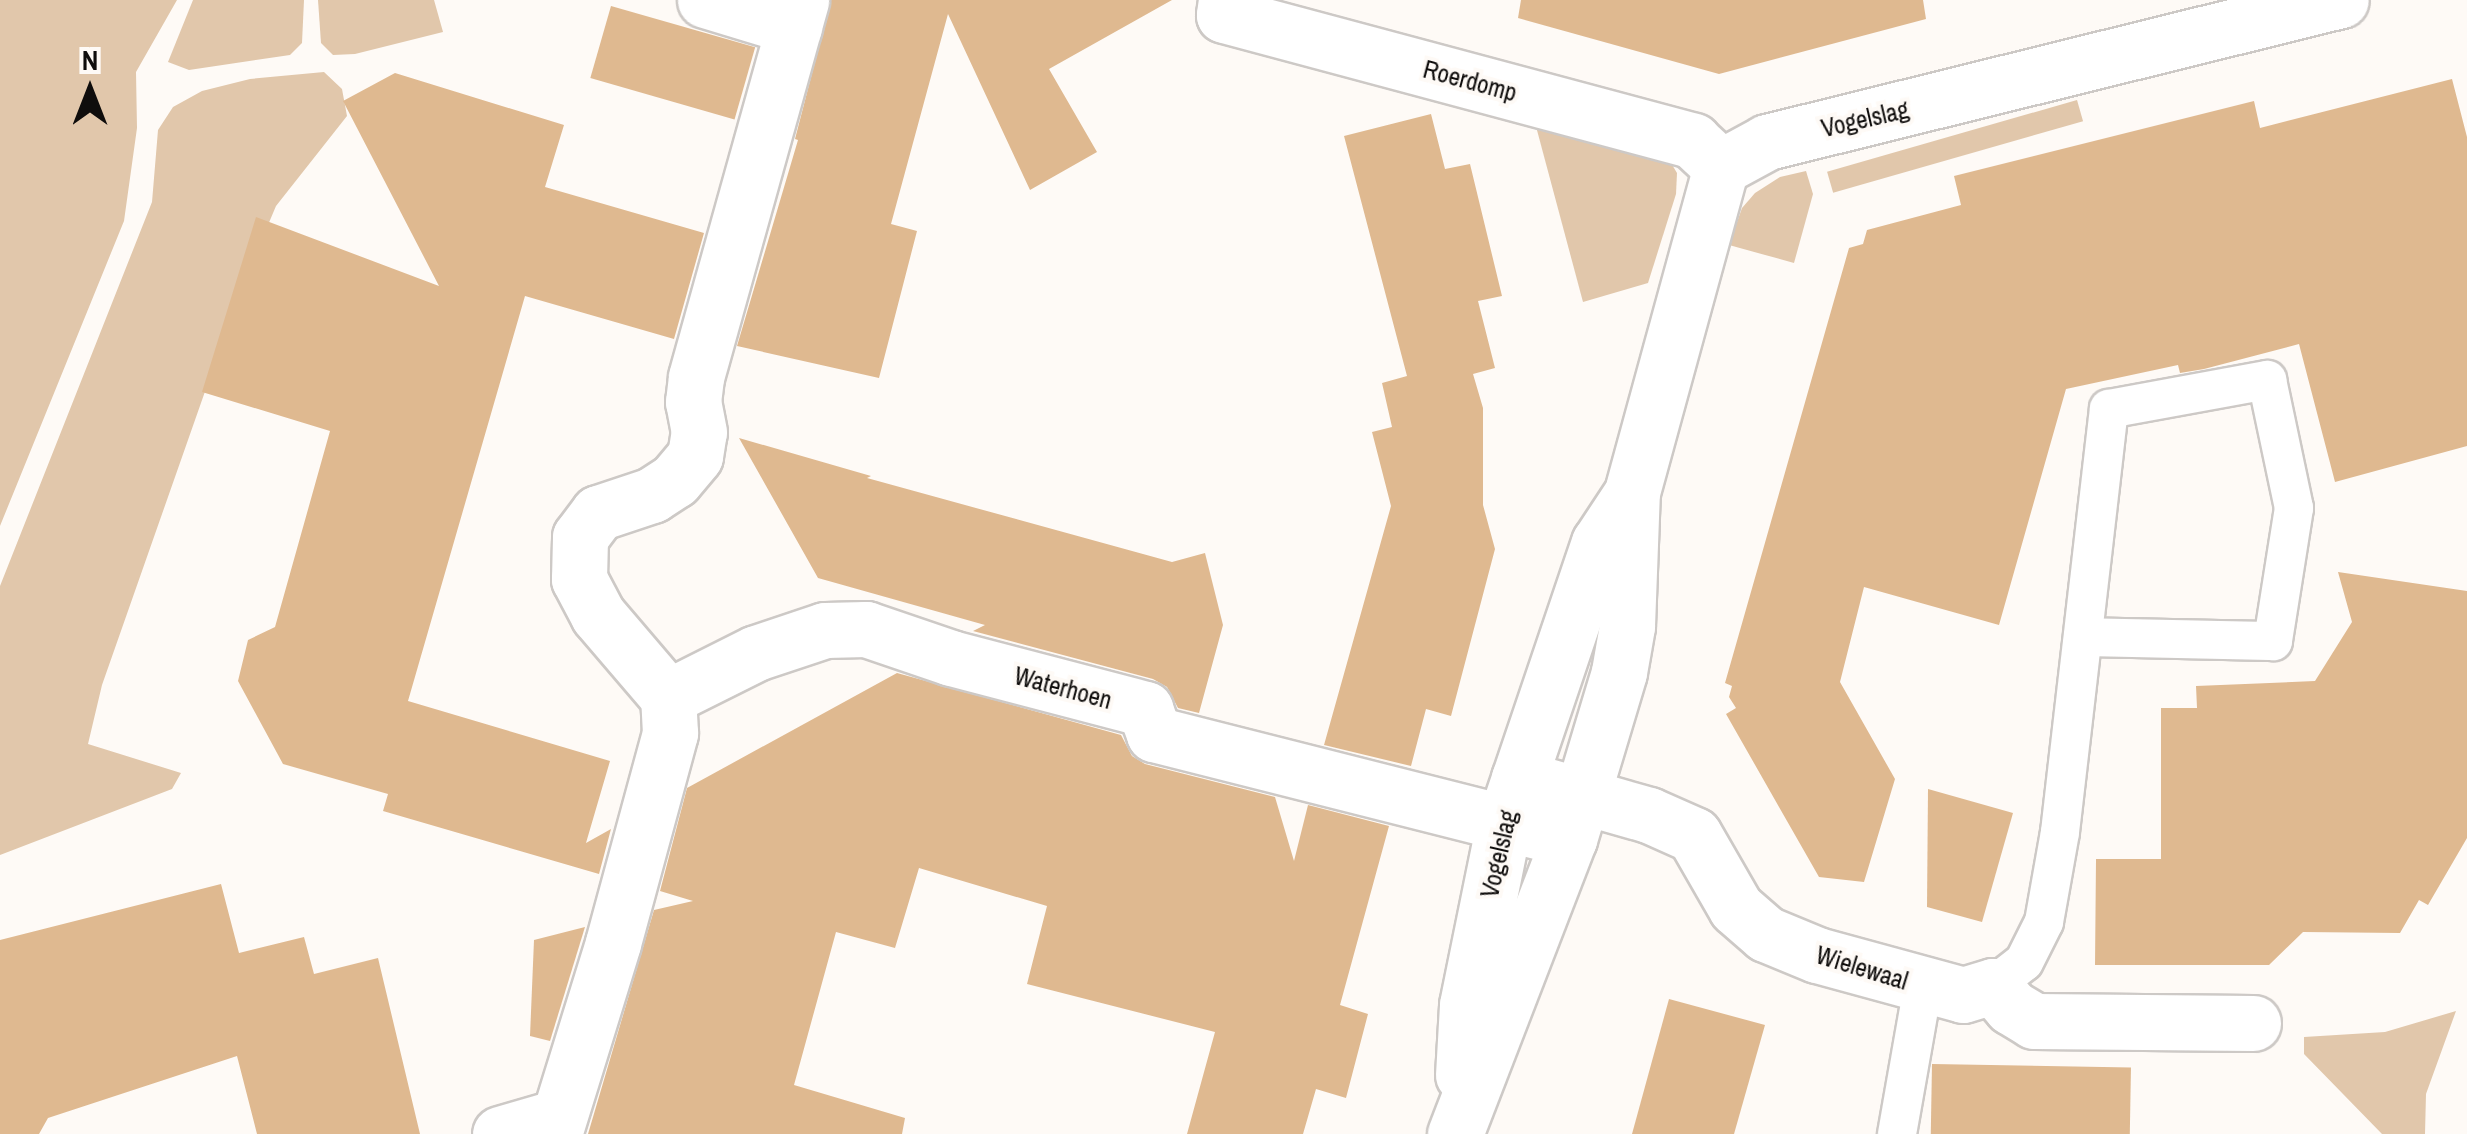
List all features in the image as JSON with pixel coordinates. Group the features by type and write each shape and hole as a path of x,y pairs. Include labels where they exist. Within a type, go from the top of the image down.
{"street":[{"path":"500,1134 556,1126 613,943 670,732 668,697 598,615 579,579 577,553 580,537 598,514 652,495 675,480 695,456 699,432 693,402 696,377 797,14 705,0"},
{"name":"Roerdomp","path":"1226,0 1224,14 1693,141 1721,167"},
{"name":"Vogelslag","path":"1458,1126 1518,980 1576,817 1618,672 1627,626 1632,492 1721,167 1768,142 2189,18 2341,0"},
{"name":"Vogelslag","path":"1458,1126 1468,1005 1511,801 1599,543 1632,492"},
{"name":"Waterhoen","path":"668,697 756,653 825,630 866,628 951,658 1144,709 1154,734 1511,801"},
{"name":"Wielewaal","path":"1511,801 1576,817 1649,816 1694,835 1736,908 1766,934 1817,955 1923,986 1964,995 1993,986"},
{"path":"1993,986 2010,1007 2034,1021 2253,1024"}],"lane":[{"path":"1993,986 2024,962 2044,922 2084,637 2109,410 2267,380 2294,508 2272,641 2084,637"},
{"path":"1897,1134 1923,986"}],"shaded area":[{"path":"0,0 177,0 136,72 137,128 124,221 0,526"},
{"path":"193,0 304,0 302,43 290,55 189,70 168,62"},
{"path":"318,0 434,0 443,32 355,54 333,55 321,43"},
{"path":"324,72 342,89 347,116 276,206 241,289 102,685 88,744 181,773 172,789 0,855 0,586 152,202 158,130 173,107 202,91 250,79"},
{"path":"2077,100 2083,121 1833,193 1827,172"},
{"path":"1534,119 1671,163 1677,173 1676,194 1648,283 1583,302"},
{"path":"1806,171 1813,194 1794,263 1729,245 1742,208 1755,193 1780,177"},
{"path":"2456,1011 2426,1094 2425,1134 2382,1134 2304,1054 2304,1037 2385,1032"}],"building":[{"path":"831,0 1172,0 1049,69 1097,152 1030,190 948,14 891,224 917,231 879,378 737,346 798,140 795,139"},
{"path":"1521,0 1923,0 1926,19 1719,74 1518,18"},
{"path":"611,6 755,47 735,119 590,78"},
{"path":"395,73 564,125 545,187 704,233 674,339 525,296 408,701 610,761 586,843 611,829 599,874 383,811 388,794 283,764 238,681 248,640 275,627 330,431 202,392 256,217 439,286 343,101"},
{"path":"2452,79 2467,137 2467,446 2335,482 2299,344 2204,369 2180,373 2178,365 2066,389 1999,625 1864,587 1840,682 1895,779 1864,882 1819,877 1726,714 1736,708 1729,697 1732,686 1725,683 1849,248 1863,244 1867,230 1961,205 1954,176 2254,101 2260,128"},
{"path":"1431,114 1445,169 1470,164 1502,296 1478,301 1495,368 1473,374 1483,408 1483,505 1495,549 1451,716 1426,709 1411,766 1324,745 1391,506 1372,432 1392,427 1382,383 1407,376 1344,136"},
{"path":"739,438 871,476 867,478 1172,562 1205,553 1223,625 1199,713 1178,708 1167,687 1153,679 973,631 985,625 818,578"},
{"path":"2338,572 2467,591 2467,838 2428,905 2419,900 2400,933 2303,932 2269,965 2095,965 2096,859 2161,859 2161,708 2197,708 2196,686 2315,681 2352,622"},
{"path":"897,673 1121,735 1132,756 1145,764 1275,797 1294,861 1308,805 1389,826 1340,1005 1368,1014 1346,1098 1316,1089 1303,1134 1187,1134 1215,1032 1027,984 1047,906 919,868 895,948 836,932 794,1085 905,1118 902,1134 588,1134 654,910 693,901 660,891 687,788"},
{"path":"1928,789 2013,813 1982,922 1927,907"},
{"path":"221,884 239,953 304,937 314,974 378,958 420,1134 257,1134 237,1056 48,1118 39,1134 0,1134 0,940"},
{"path":"585,927 550,1041 530,1036 534,940"},
{"path":"1669,999 1765,1025 1734,1134 1632,1134"},
{"path":"1932,1064 2131,1067 2130,1134 1931,1134"}]}
